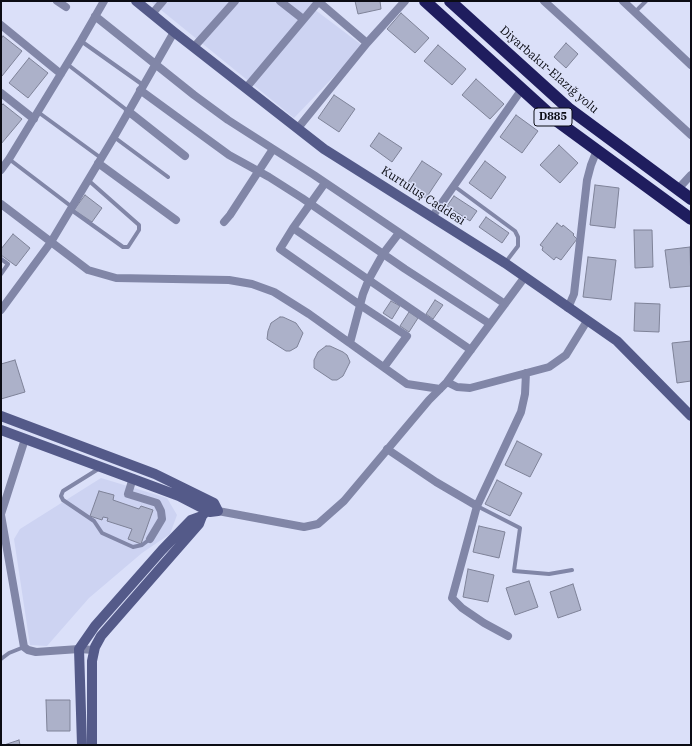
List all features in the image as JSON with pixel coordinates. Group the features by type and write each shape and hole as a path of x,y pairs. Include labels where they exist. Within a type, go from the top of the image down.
{"highway":[{"name":"D885","path":"425,1 557,121 691,219"},
{"name":"Diyarbakır-Elazığ yolu","path":"450,1 568,108 691,199"}],"street":[{"path":"57,1 66,8"},
{"path":"1,170 34,119 104,1"},
{"name":"Kurtuluş Caddesi","path":"136,1 324,149 505,264 617,341 691,416"},
{"path":"152,14 163,1"},
{"path":"194,47 235,1"},
{"path":"280,1 303,19"},
{"path":"246,88 319,1 367,43"},
{"path":"298,128 367,43 405,1"},
{"path":"544,1 691,135"},
{"path":"623,1 691,65"},
{"path":"95,16 211,108 326,183 505,304"},
{"path":"1,25 61,74"},
{"path":"1,310 51,242 114,137 174,32"},
{"path":"142,88 224,152 310,204 490,324"},
{"path":"432,217 522,89"},
{"path":"1,93 34,119"},
{"path":"128,111 185,156"},
{"path":"224,222 230,216 273,149"},
{"path":"568,308 574,294 587,180 597,150"},
{"path":"100,160 176,220"},
{"path":"678,189 691,175"},
{"path":"326,183 293,228 280,249 360,305 408,336 384,367"},
{"path":"1,204 88,270 116,278 229,280 252,284 274,292 350,343 407,384 440,389"},
{"path":"293,228 471,350"},
{"path":"350,343 360,305 369,279 383,254 399,233"},
{"path":"1,416 155,474 216,507 304,527 318,524 344,501 429,400 447,382 524,278"},
{"path":"447,382 457,387 470,388 544,369 560,361 570,350 587,321"},
{"path":"508,636 484,624 462,608 452,598 477,506 521,412 525,394 526,373"},
{"path":"1,430 102,466 179,496 204,514"},
{"path":"25,439 1,514 3,535 24,647 28,650 36,652 94,650"},
{"path":"388,449 436,482 477,506"},
{"path":"133,478 128,494 157,503 161,511 162,519 150,539"},
{"path":"82,745 79,650 95,626 162,550 191,520 210,512 216,507"},
{"path":"92,745 92,661 94,650 101,636 199,524 204,514"}],"lane":[{"path":"635,12 646,1"},
{"path":"81,41 142,88"},
{"path":"67,64 128,111"},
{"path":"38,112 100,160"},
{"path":"114,137 168,177"},
{"path":"9,159 71,208 124,247 128,247 139,230 139,225 88,180"},
{"path":"453,186 517,234 519,240 518,246 505,264"},
{"path":"1,259 8,264 1,274"},
{"path":"102,466 63,491 61,496 63,500 94,521 102,533 132,547 142,545 150,539"},
{"path":"477,506 520,528 514,572 550,574 572,570"},
{"path":"1,659 9,653 24,647"}],"shaded area":[{"path":"150,1 314,1 310,6 363,46 294,118"},
{"path":"101,478 167,498 177,515 170,534 142,553 89,598 47,646 30,645 14,539 20,529"}],"building":[{"path":"355,1 380,1 381,9 358,14"},
{"path":"401,13 429,38 415,53 387,29"},
{"path":"3,36 22,51 1,76 1,39"},
{"path":"566,43 578,54 566,68 554,57"},
{"path":"438,45 466,69 452,85 424,61"},
{"path":"29,58 48,73 28,98 9,83"},
{"path":"476,79 504,104 490,119 462,95"},
{"path":"334,95 355,109 339,132 318,118"},
{"path":"3,104 22,119 1,144 1,106"},
{"path":"516,115 538,131 522,153 500,137"},
{"path":"379,133 402,148 392,162 370,146"},
{"path":"559,145 578,163 560,183 540,165"},
{"path":"422,161 442,174 426,198 406,185"},
{"path":"485,161 506,177 491,199 469,183"},
{"path":"595,185 619,188 615,228 590,225"},
{"path":"85,195 102,208 92,222 74,210"},
{"path":"454,196 477,211 470,221 447,206"},
{"path":"486,217 509,233 502,243 479,227"},
{"path":"557,223 562,227 563,225 574,234 573,235 577,239 561,260 556,257 554,260 542,250 543,247 540,245"},
{"path":"634,230 652,230 653,267 635,268"},
{"path":"13,234 30,248 16,266 1,255 1,249"},
{"path":"690,247 691,286 670,288 665,250"},
{"path":"588,257 616,260 611,300 583,297"},
{"path":"435,300 443,305 433,319 426,314"},
{"path":"391,301 400,306 392,319 383,313"},
{"path":"635,303 660,304 659,332 634,331"},
{"path":"409,312 418,318 409,332 400,326"},
{"path":"280,317 296,323 303,333 297,347 290,351 286,351 267,339 271,323"},
{"path":"691,341 691,381 677,383 672,343"},
{"path":"326,346 330,346 343,352 347,355 350,362 343,376 337,380 332,380 314,368 314,360 318,352"},
{"path":"15,360 25,392 1,399 1,364"},
{"path":"517,441 542,454 530,477 505,465"},
{"path":"497,480 522,493 510,516 485,504"},
{"path":"99,491 114,495 113,500 139,509 141,506 153,510 141,544 128,539 132,529 107,521 108,518 103,517 102,520 90,516"},
{"path":"479,526 505,532 499,558 473,552"},
{"path":"468,569 494,575 488,602 463,597"},
{"path":"529,581 538,607 515,615 506,588"},
{"path":"573,584 581,610 558,618 550,592"},
{"path":"46,700 70,700 70,731 47,731"},
{"path":"19,740 20,745 4,745"}]}
